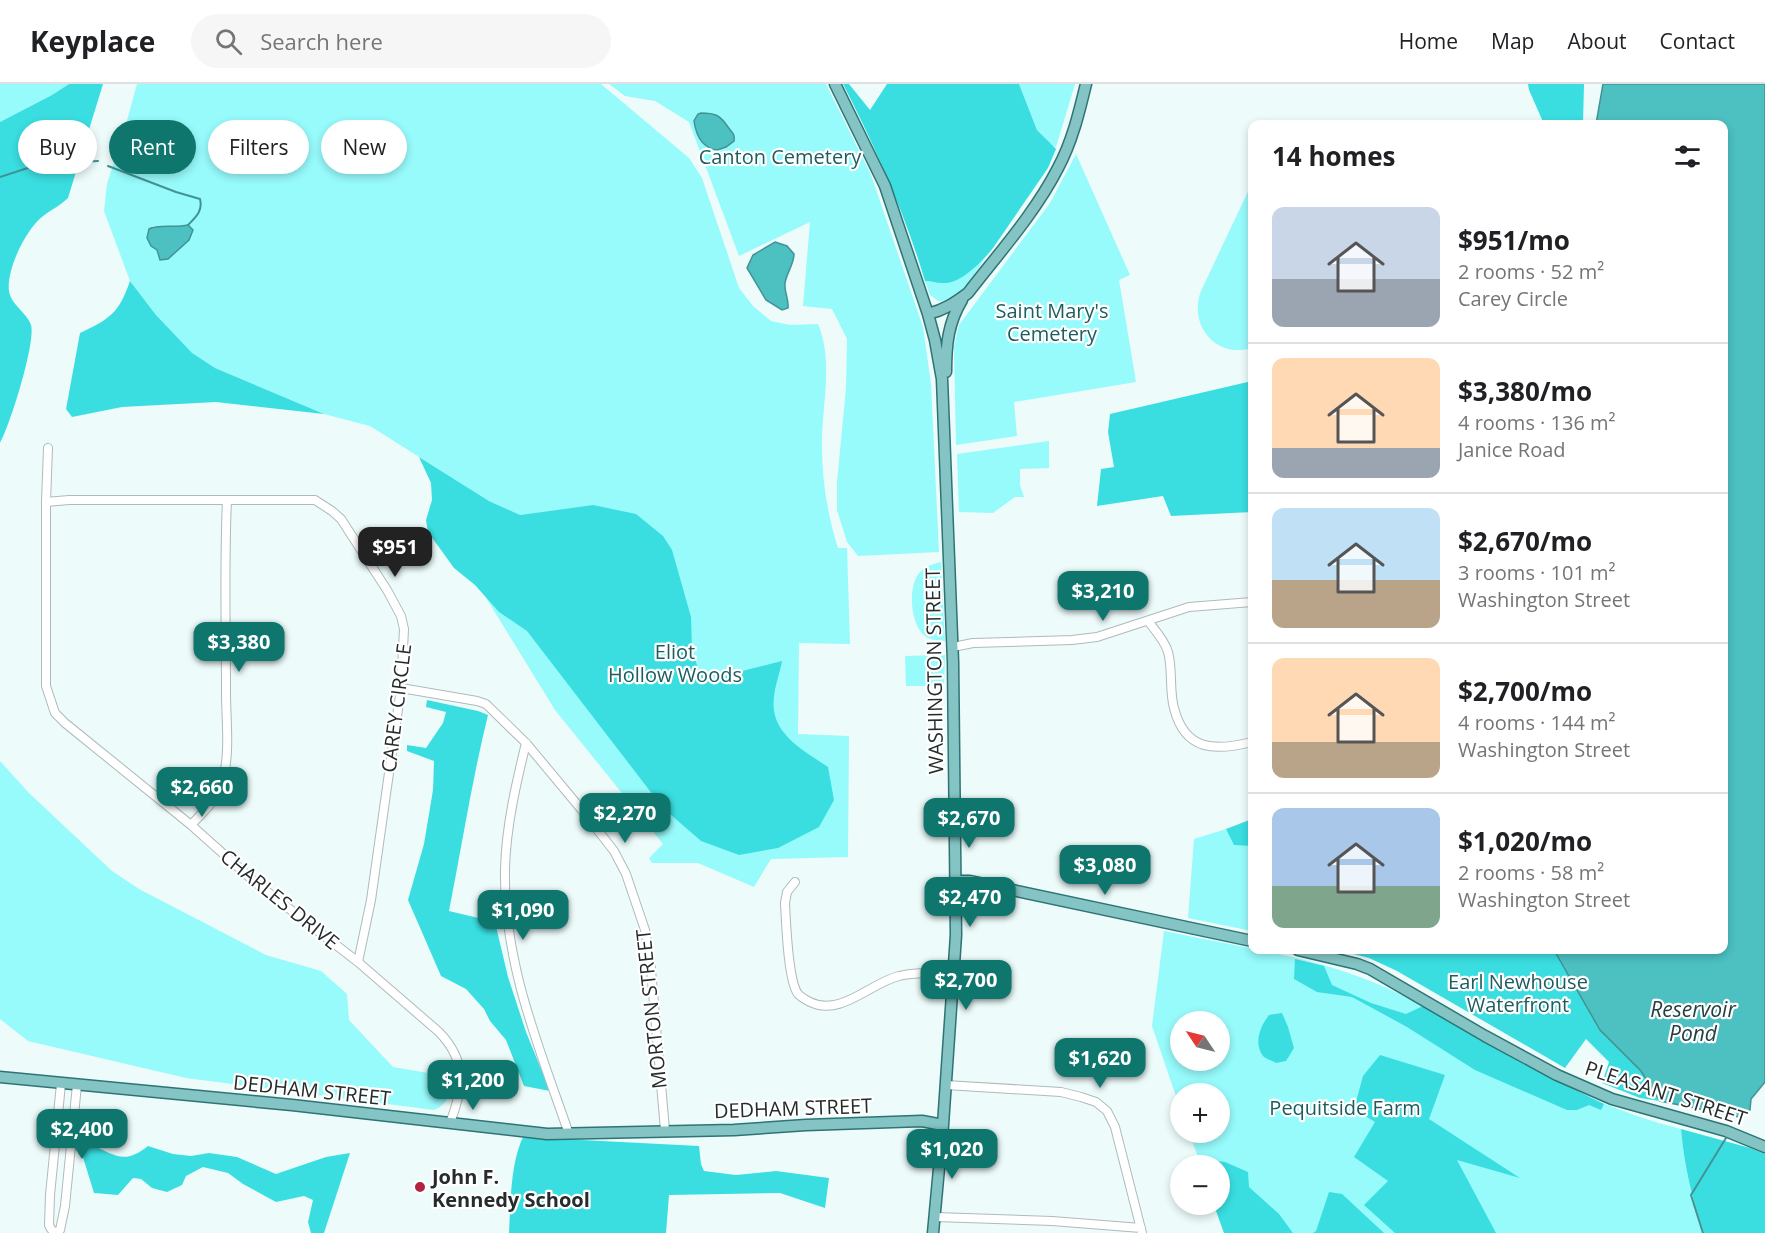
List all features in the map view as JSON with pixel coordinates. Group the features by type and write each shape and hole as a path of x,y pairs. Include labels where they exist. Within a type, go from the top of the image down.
{"main road":[{"name":"WASHINGTON STREET","path":"835,84 885,186 930,320 942,379 953,647 955,881 954,975 933,1233"},
{"path":"930,320 968,293 1028,216 1050,182 1070,140 1086,84"},
{"name":"WASHINGTON STREET","path":"944,432 947,418 948,337 958,308 968,293"},
{"path":"930,320 945,320 958,308"},
{"path":"955,881 970,881 1248,939"},
{"name":"PLEASANT STREET","path":"1316,954 1370,969 1495,1042 1557,1075 1612,1099 1726,1131 1765,1146"},
{"name":"DEDHAM STREET","path":"0,1077 292,1105 498,1129 569,1134 734,1130 922,1121 943,1125"}],"street":[{"name":"CHARLES DRIVE","path":"48,448 46,686 56,713 65,723 191,825 265,889 358,962 449,1042 457,1055 461,1072 461,1087 450,1123"},
{"name":"CAREY CIRCLE","path":"46,502 69,500 315,500 341,519 387,590 401,616 404,629 401,688 371,900 358,962"},
{"path":"191,825 212,802 223,776 226,748 224,582 226,500"},
{"path":"953,647 973,643 1097,637 1189,607 1248,602"},
{"path":"1148,621 1168,651 1174,708 1185,732 1204,746 1215,748 1248,743"},
{"name":"MORTON STREET","path":"401,688 486,704 526,743 605,838 626,874 645,930 650,958 665,1130"},
{"path":"526,743 507,837 505,869 509,939 521,993 569,1134"},
{"path":"795,882 787,892 785,903 792,978 798,994 807,1000 818,1005 831,1006 896,976 919,973 954,975"},
{"path":"61,1084 50,1195 50,1225 55,1233 60,1230 65,1206 77,1085"},
{"path":"935,1217 1052,1221 1141,1231 1115,1127 1107,1111 1096,1102 1061,1092 946,1085"}],"green space":[{"path":"0,84 69,84 0,122"},
{"path":"69,84 103,84 92,120 18,120 18,174 75,174 68,198 45,215 29,231 13,265 9,286 10,295 29,321 32,334 21,384 0,443 0,122"},
{"name":"Eliot Hollow Woods","path":"137,84 601,84 689,158 702,178 739,288 753,306 771,321 790,325 818,324 823,338 826,366 822,438 824,480 838,548 847,548 850,644 799,643 798,734 849,736 848,857 771,859 754,887 698,863 652,863 649,858 663,844 555,710 429,505 498,542 595,505 520,515 489,501 370,426 324,414 215,368 191,353 156,315 130,281 104,211 110,174 196,174 196,120 127,120","holes":["188,225 193,230 187,240 171,255 160,260 149,229 153,226 174,228"]},
{"name":"Canton Cemetery","path":"609,84 826,84 871,175 923,327 931,384 939,552 858,556 847,542 837,510 837,482 846,388 847,339 832,309 803,306 810,222 739,256 689,122 655,101 625,96"},
{"path":"843,84 849,84 870,110 887,84 1019,84 1037,130 1056,149 1048,168 993,248 978,265 964,276 950,283 925,281 888,181"},
{"path":"1019,84 1075,84 1056,147 1052,146 1037,130"},
{"path":"1528,84 1584,84 1583,120 1542,120"},
{"name":"Saint Mary's Cemetery","path":"1076,154 1130,275 1119,280 1136,382 1014,402 1017,436 956,445 954,347 959,325 1050,203"},
{"path":"1248,191 1248,349 1227,349 1208,336 1198,316 1201,291"},
{"path":"984,260 964,287 952,298 938,301 930,295 925,281 942,282 958,279"},
{"path":"130,281 156,315 192,353 215,368 324,414 216,402 122,407 72,417 66,409 80,333 112,314 122,301"},
{"path":"1248,382 1248,512 1171,516 1163,496 1097,506 1101,469 1114,467 1108,432 1110,414"},
{"path":"1049,441 1049,468 1020,469 1020,485 1024,497 1015,497 993,513 959,512 957,454"},
{"name":"Eliot Hollow Woods","path":"419,457 489,501 520,515 593,505 636,514 663,536 672,550 691,617 692,650 700,674 715,680 782,661 774,697 777,721 790,739 828,767 834,800 819,827 778,848 739,855 701,841 663,808 527,631 499,612 475,585 454,568 428,532 426,520 432,500 431,483"},
{"path":"941,562 945,641 928,638 921,632 916,624 912,606 916,578 927,567"},
{"path":"945,655 944,686 906,686 905,656"},
{"path":"427,700 488,715 449,911 495,922 508,977 526,1032 550,1091 524,1086 506,1040 490,1021 484,1009 466,989 441,976 408,900 424,844 433,790 434,761 407,751 407,745 426,748 443,723 446,712 426,707"},
{"path":"0,761 29,793 112,871 139,889 266,955 321,971 347,994 349,1020 393,1067 452,1077 446,1101 434,1110 186,1078 28,1041 0,1019"},
{"path":"1248,821 1248,846 1234,845 1226,829"},
{"path":"1248,822 1248,930 1188,918 1194,839"},
{"name":"Pequitside Farm","path":"1164,931 1248,948 1248,954 1279,954 1362,978 1420,1004 1571,1089 1636,1116 1681,1129 1689,1182 1704,1233 1224,1233 1218,1215 1230,1215 1230,1155 1197,1155 1193,1143 1230,1143 1230,1083 1171,1083 1152,1026"},
{"name":"Earl Newhouse Waterfront","path":"1354,954 1556,954 1600,1030 1641,1071 1660,1101 1640,1098 1602,1083 1609,1062 1586,1039 1565,1068 1397,971 1369,958"},
{"path":"1295,959 1324,966 1332,985 1371,1003 1406,1014 1423,1006 1527,1066 1604,1104 1601,1110 1589,1105 1577,1110 1567,1110 1475,1070 1407,1027 1352,997 1317,992 1294,979"},
{"path":"1282,1013 1294,1048 1286,1061 1276,1063 1263,1056 1258,1040 1263,1024 1269,1015"},
{"path":"1380,1055 1445,1075 1429,1119 1520,1178 1457,1160 1496,1233 1395,1233 1364,1205 1388,1181 1354,1157 1375,1122 1354,1109 1363,1076"},
{"path":"1681,1129 1765,1154 1765,1233 1704,1233 1689,1182"},
{"path":"523,1137 699,1146 704,1171 736,1175 776,1171 829,1178 825,1208 780,1193 669,1195 666,1233 509,1233 513,1172"},
{"path":"89,1144 125,1157 132,1156 148,1146 173,1154 191,1156 209,1153 237,1157 276,1174 326,1157 350,1153 324,1233 311,1233 308,1222 313,1200 304,1196 276,1202 228,1173 203,1167 186,1176 182,1185 167,1192 152,1188 141,1179 133,1178 118,1195 94,1193 82,1154"},
{"path":"1230,1164 1248,1172 1249,1187 1279,1214 1293,1233 1224,1233 1218,1215 1230,1215"},
{"path":"1329,1192 1342,1194 1384,1233 1313,1233 1316,1231"}],"water":[{"name":"Reservoir Pond","path":"1603,84 1765,84 1765,1082 1751,1099 1750,1110 1739,1117 1660,1101 1641,1071 1600,1030 1556,954 1728,954 1728,120 1597,120"},
{"path":"701,113 720,117 733,133 734,141 717,150 707,147 698,136 694,121"},
{"path":"188,225 193,230 189,240 168,259 160,260 157,250 151,246 147,238 149,229"},
{"path":"775,242 787,246 794,254 785,283 788,308 782,310 766,300 747,268 753,255"}],"waterway":[{"path":"0,177 40,164 98,161"},
{"path":"108,166 200,199 200,210 188,225"},
{"path":"1703,1233 1691,1195 1726,1138"}],"place":[{"name":"John F. Kennedy School","path":"420,1187"}]}
